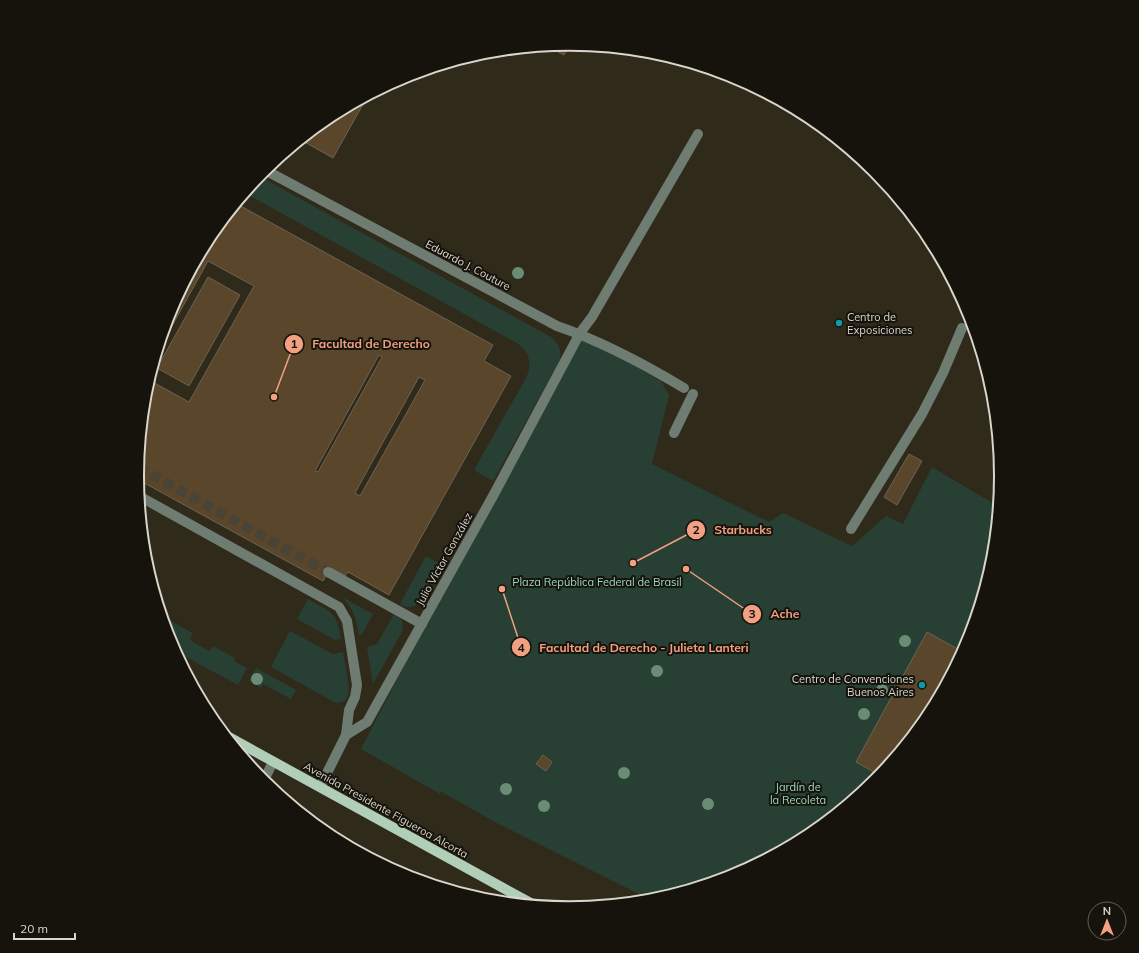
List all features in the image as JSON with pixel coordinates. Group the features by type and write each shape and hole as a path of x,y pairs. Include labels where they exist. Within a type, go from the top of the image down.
{"main road":[{"name":"Avenida Presidente Figueroa Alcorta","path":"237,742 523,899"}],"street":[{"name":"Julio Víctor González","path":"346,735 367,722 493,496 580,333 592,317 698,134"},
{"name":"Eduardo J. Couture","path":"272,174 557,326 580,333 663,375 684,388"},
{"path":"851,529 922,414 943,373 962,328"},
{"path":"674,433 693,394"},
{"path":"145,499 339,607 347,621 357,685 355,697 350,710 346,735 320,787"},
{"path":"328,572 422,624"},
{"path":"267,775 273,762"}],"green space":[{"path":"266,180 551,337 560,348 559,362 493,481 474,470 527,376 529,362 527,353 517,343 250,196"},
{"name":"Plaza República Federal de Brasil","path":"588,339 661,381 669,395 652,464 769,522 783,513 852,546 886,516 903,524 932,467 994,504 987,560 981,587 963,639 951,665 923,713 907,736 889,757 850,796 829,814 782,845 732,870 680,888 642,896 493,821 440,791 440,794 361,749 417,641 579,341"},
{"path":"426,556 440,564 416,605 406,607 400,604"},
{"path":"340,596 373,614 362,634 359,635 351,609 345,600"},
{"path":"308,599 332,613 337,622 341,639 335,640 297,619"},
{"path":"394,614 402,621 402,632 373,684 367,647 377,644"},
{"path":"170,620 193,633 190,640 209,651 213,646 235,658 234,661 247,668 238,685 184,656"},
{"path":"290,631 333,654 343,652 349,689 345,700 336,703 271,667"},
{"path":"256,668 296,690 291,699 263,684 261,688 249,681"}],"building":[{"path":"557,51 566,51 564,55"},
{"path":"363,105 333,158 306,143 333,123"},
{"path":"241,206 493,345 484,361 511,376 389,595 348,572 345,576 331,568 323,581 144,483 145,449 154,383 189,402 254,286 208,261 172,327 188,288 201,264 232,217","holes":["379,355 382,357 318,472 315,471","419,377 425,380 360,496 355,493"]},
{"path":"208,277 240,295 189,386 157,368"},
{"path":"909,454 922,461 897,505 884,497"},
{"name":"Centro de Convenciones Buenos Aires","path":"927,632 958,649 938,689 923,713 907,736 889,757 874,772 856,762"},
{"path":"543,755 552,762 546,771 536,764"}],"tunnel":[{"path":"144,470 328,572"}],"place":[{"name":"Centro de Exposiciones","path":"839,323"},
{"name":"Facultad de Derecho","path":"274,397"},
{"name":"Starbucks","path":"633,563"},
{"name":"Ache","path":"686,569"},
{"name":"Facultad de Derecho - Julieta Lanteri","path":"502,589"},
{"name":"Centro de Convenciones Buenos Aires","path":"922,685"}],"park label":[{"name":"Jardín de la Recoleta","path":"798,793"}]}
